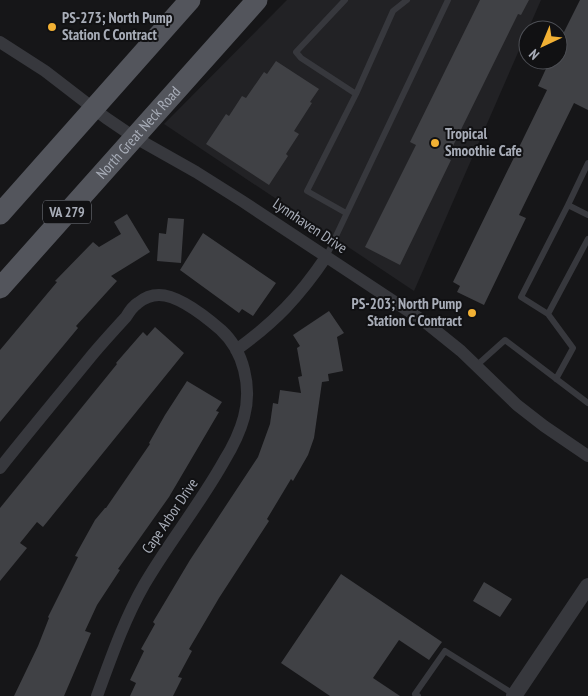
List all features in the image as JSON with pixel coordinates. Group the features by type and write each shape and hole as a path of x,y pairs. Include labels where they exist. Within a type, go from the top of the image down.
{"main road":[{"path":"0,214 190,0"},
{"name":"North Great Neck Road","path":"0,288 257,0"}],"street":[{"name":"Lynnhaven Drive","path":"0,42 45,71 134,137 196,172 425,322 461,351 516,405 588,455"},
{"path":"236,350 261,333 286,310 308,284 326,257"},
{"name":"Cape Arbor Drive","path":"0,468 105,340 138,303 148,297 158,295 171,296 182,301 222,330 236,350 247,380 244,418 231,449 215,478 144,584 108,662 97,696"},
{"path":"515,695 588,586"}],"lane":[{"path":"345,0 296,52 300,58 356,94"},
{"path":"346,213 307,191 356,94 393,11 407,0"},
{"path":"326,257 448,0"},
{"path":"556,379 573,348 548,314 521,297 588,163"},
{"path":"568,205 588,215"},
{"path":"548,314 588,238"},
{"path":"476,366 505,340 588,403"},
{"path":"418,696 415,694 445,651 515,695"}],"shaded area":[{"path":"287,0 541,0 532,20 518,20 518,53 414,291 164,124"}],"building":[{"path":"480,0 529,0 521,15 518,14 447,158 451,160 400,265 365,247 416,145 410,142"},
{"path":"580,0 588,0 588,110 574,103 519,215 526,218 484,305 457,292 460,286 453,282 547,90 538,86 545,70 568,70 568,24"},
{"path":"276,61 319,89 294,131 299,134 286,154 288,156 269,185 206,144 226,114 229,116 242,96 246,98 264,72 267,74"},
{"path":"127,214 150,252 111,276 117,281 76,326 78,328 0,422 0,350 57,282 55,281 93,242 99,247 121,234 114,222"},
{"path":"168,218 184,219 181,263 157,261 159,233 166,234"},
{"path":"203,233 276,283 253,316 242,309 239,313 180,270"},
{"path":"329,311 344,333 337,337 343,371 328,374 329,381 322,382 314,438 308,455 293,481 291,479 267,519 269,521 219,598 189,649 192,651 178,677 182,678 173,696 130,696 136,683 130,680 144,651 141,649 155,624 153,622 190,560 258,457 270,424 273,403 278,404 280,390 301,393 298,377 302,376 297,348 300,346 293,335"},
{"path":"155,327 184,353 43,527 37,522 20,543 27,548 0,581 0,508 116,363 143,332 147,336"},
{"path":"187,381 222,402 216,411 219,412 169,497 118,569 120,570 97,605 85,631 91,633 64,696 14,696 38,646 48,617 78,557 75,556 95,520 106,508 150,444 165,415"},
{"path":"341,574 442,642 429,660 399,640 373,678 400,696 330,696 281,663"},
{"path":"484,582 512,599 500,617 473,601"}],"place":[{"name":"PS-273; North Pump Station C Contract","path":"52,27"},
{"name":"Tropical Smoothie Cafe","path":"435,143"},
{"name":"PS-203; North Pump Station C Contract","path":"472,313"}]}
